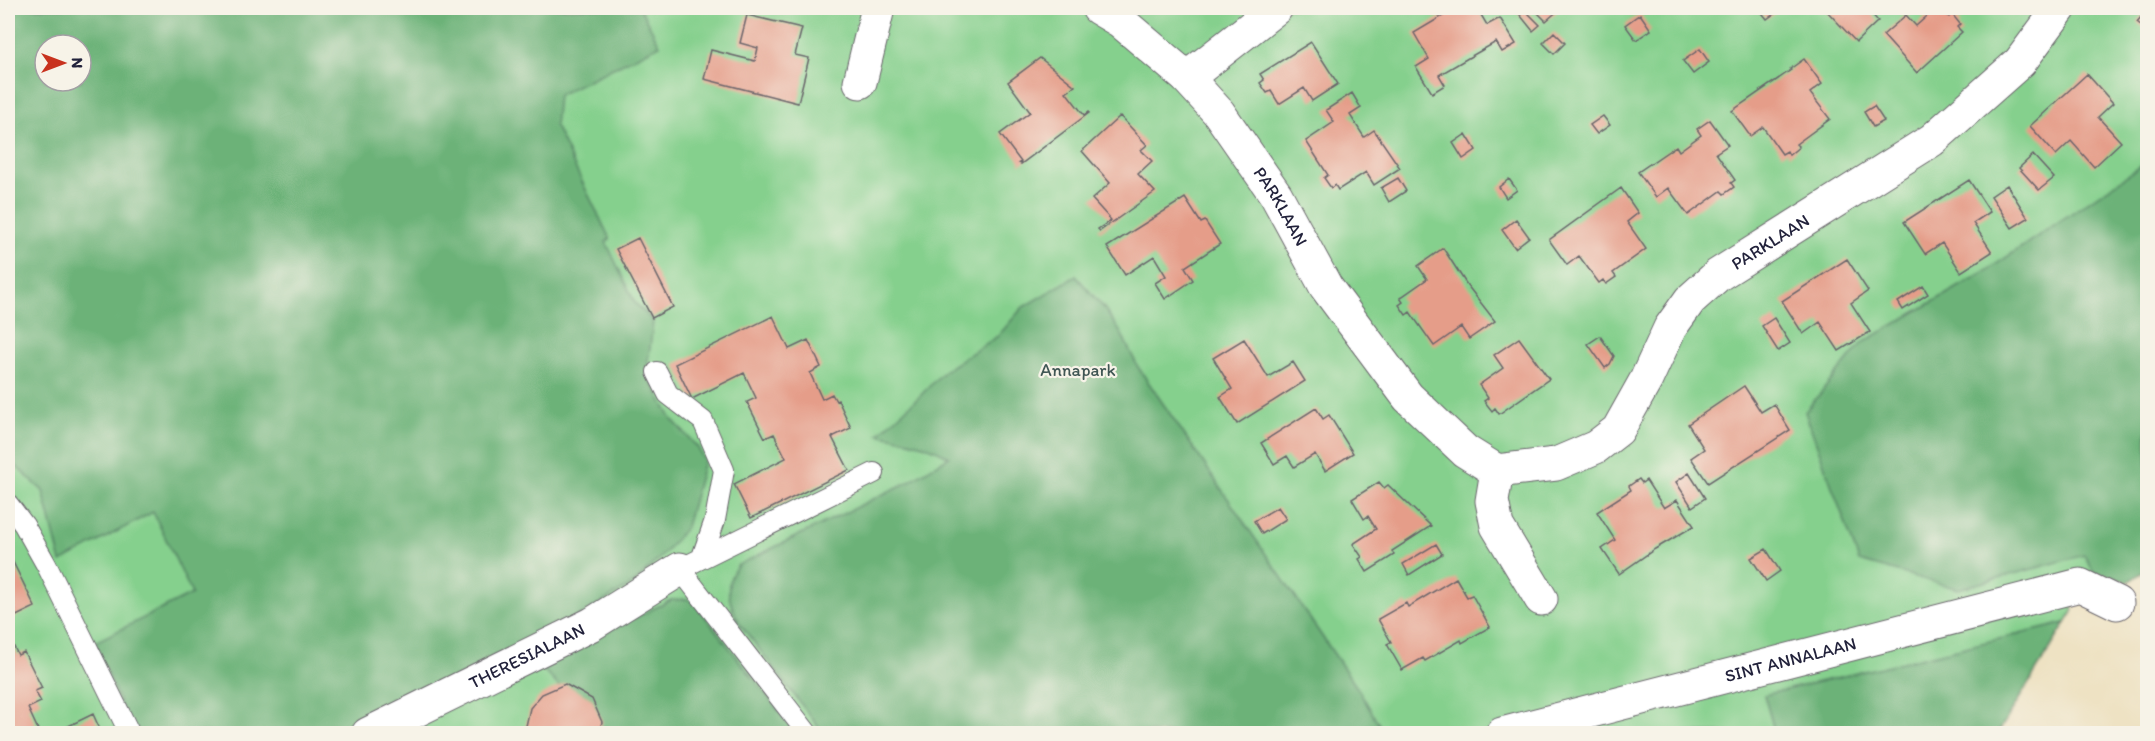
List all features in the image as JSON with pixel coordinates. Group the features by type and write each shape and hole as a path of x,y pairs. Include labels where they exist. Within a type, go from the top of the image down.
{"street":[{"path":"860,82 878,8"},
{"name":"PARKLAAN","path":"1098,8 1120,21 1187,78 1219,113 1276,195 1326,287 1408,397 1465,451 1497,471 1556,464 1596,447 1618,430 1646,380 1670,328 1690,300 1718,275 1932,140 2020,62 2060,8"},
{"path":"1187,78 1276,8"},
{"path":"1497,471 1492,501 1497,526 1541,599"},
{"name":"THERESIALAAN","path":"368,734 592,624 691,563"},
{"name":"SINT ANNALAAN","path":"1502,734 2080,585 2117,603"}],"lane":[{"path":"657,372 668,394 703,421 724,470 715,520 691,563"},
{"path":"691,563 874,473"},
{"path":"8,504 24,525 47,566 130,734"},
{"path":"691,563 808,734"}],"green space":[{"name":"Annapark","path":"8,8 2147,8 2147,561 2101,568 2072,605 2073,612 2066,623 2057,625 1993,733 8,733"},
{"path":"8,8 640,8 660,45 558,95 555,126 610,239 606,242 635,303 653,321 646,372 671,418 698,448 704,461 686,527 664,554 633,584 522,649 339,733 132,733 95,642 192,594 153,512 61,562 43,491 8,459"},
{"path":"2147,162 2147,569 2128,582 2094,572 2084,555 1958,589 1859,561 1805,412 1862,343 1986,271"},
{"path":"1076,276 1104,308 1121,333 1138,367 1360,692 1384,733 823,733 740,624 730,602 729,594 730,579 738,565 908,482 949,457 923,445 878,434 944,371 998,336 1023,307"},
{"path":"688,599 696,605 796,733 602,733 539,665 671,600"},
{"path":"2066,623 1998,733 1769,733 1773,726 1764,695"}],"building":[{"path":"1456,8 1477,8 1487,25 1500,18 1516,44 1502,52 1496,42 1468,58 1439,75 1445,85 1432,93 1416,67 1429,59 1414,33"},
{"path":"1523,8 1540,25 1533,31 1516,10"},
{"path":"1533,8 1561,8 1546,21"},
{"path":"1758,8 1776,8 1778,11 1767,19"},
{"path":"1824,8 1871,8 1868,10 1878,21 1856,42"},
{"path":"1936,8 1940,8 1949,17 1952,14 1960,24 1957,27 1962,32 1917,73 1883,35 1906,15 1916,26"},
{"path":"2148,9 2148,31 2137,22"},
{"path":"1640,14 1651,30 1636,40 1625,25"},
{"path":"747,15 802,28 795,55 809,58 798,103 704,79 711,50 755,61 758,48 740,43"},
{"path":"1554,32 1565,43 1554,54 1543,43"},
{"path":"1311,42 1338,84 1312,101 1304,88 1279,104 1271,91 1267,93 1260,83 1264,80 1260,74"},
{"path":"1700,49 1709,62 1693,74 1683,61"},
{"path":"1040,58 1075,86 1066,92 1084,115 1089,113 1021,164 1000,134 1030,112 1008,82"},
{"path":"1804,59 1822,84 1810,93 1830,119 1796,144 1799,147 1789,155 1787,151 1782,154 1763,127 1750,136 1732,111"},
{"path":"2087,74 2113,103 2098,117 2121,142 2094,167 2071,141 2056,155 2030,126"},
{"path":"1352,93 1361,108 1350,115 1364,137 1374,130 1400,168 1374,185 1366,172 1338,190 1335,185 1331,188 1324,178 1328,175 1306,141 1334,122 1326,110"},
{"path":"1874,106 1884,121 1873,127 1864,112"},
{"path":"1120,116 1147,145 1141,150 1152,161 1138,174 1155,192 1100,231 1098,229 1111,220 1092,199 1110,183 1082,151"},
{"path":"1603,116 1610,125 1597,134 1590,125"},
{"path":"1710,120 1728,145 1716,153 1735,180 1731,183 1734,187 1724,194 1721,191 1688,215 1668,188 1656,197 1638,172 1676,146 1679,151 1701,135 1697,129"},
{"path":"1466,134 1476,150 1463,159 1453,143"},
{"path":"2033,155 2054,178 2039,190 2019,168"},
{"path":"1398,178 1406,191 1389,202 1381,188"},
{"path":"1509,179 1517,190 1506,198 1499,187"},
{"path":"1969,180 1990,212 1973,223 1992,252 1961,272 1942,243 1925,254 1904,222"},
{"path":"2007,185 2028,218 2012,228 1991,196"},
{"path":"1621,188 1638,213 1627,222 1646,249 1613,273 1616,277 1606,284 1603,280 1599,283 1579,256 1567,265 1549,240"},
{"path":"1185,198 1201,223 1205,221 1220,244 1185,267 1193,280 1165,299 1155,283 1166,276 1154,256 1125,275 1107,247"},
{"path":"1516,219 1529,237 1515,248 1502,230"},
{"path":"638,238 673,307 652,318 616,249"},
{"path":"1443,248 1467,285 1495,321 1469,339 1461,327 1434,346 1410,312 1406,315 1399,305 1403,302 1400,298 1427,279 1418,266"},
{"path":"1847,259 1868,291 1851,303 1870,332 1839,351 1820,322 1803,334 1782,301"},
{"path":"1923,286 1928,294 1903,310 1898,302"},
{"path":"773,316 789,349 808,340 821,367 810,373 822,399 832,394 836,401 838,400 851,428 832,437 849,470 751,518 734,484 786,458 774,434 765,438 747,402 756,398 744,373 692,399 675,364"},
{"path":"1774,318 1790,343 1778,351 1762,326"},
{"path":"1600,336 1614,356 1605,368 1588,344"},
{"path":"1519,338 1549,379 1499,414 1495,408 1492,411 1484,401 1488,398 1479,385 1503,368 1494,355"},
{"path":"1244,339 1268,377 1293,362 1305,381 1237,424 1220,397 1232,389 1213,358"},
{"path":"1744,386 1761,412 1774,404 1790,430 1708,483 1691,458 1704,449 1688,424"},
{"path":"1316,408 1323,419 1329,415 1353,453 1325,471 1315,454 1294,467 1287,456 1274,464 1261,443"},
{"path":"1689,473 1705,498 1692,507 1676,482"},
{"path":"1639,479 1642,483 1646,480 1664,508 1677,500 1694,526 1619,574 1602,549 1615,540 1597,512 1631,490 1629,486"},
{"path":"1379,482 1384,488 1388,485 1431,526 1392,551 1394,555 1367,572 1359,559 1362,557 1353,544 1376,529 1368,516 1364,519 1352,499"},
{"path":"1278,507 1286,519 1262,534 1254,521"},
{"path":"1436,544 1442,554 1409,575 1403,564"},
{"path":"1766,549 1780,571 1766,581 1751,558"},
{"path":"12,560 35,607 8,620 8,562"},
{"path":"1456,578 1467,597 1472,595 1490,627 1462,643 1461,640 1425,661 1423,658 1402,670 1387,644 1391,642 1378,619 1406,603 1408,607"},
{"path":"13,645 18,655 24,652 42,688 35,691 41,702 28,708 40,734 8,734 8,647"},
{"path":"565,684 592,699 602,722 598,734 529,734 526,726 530,708 542,694"},
{"path":"93,714 102,734 52,734"}]}
